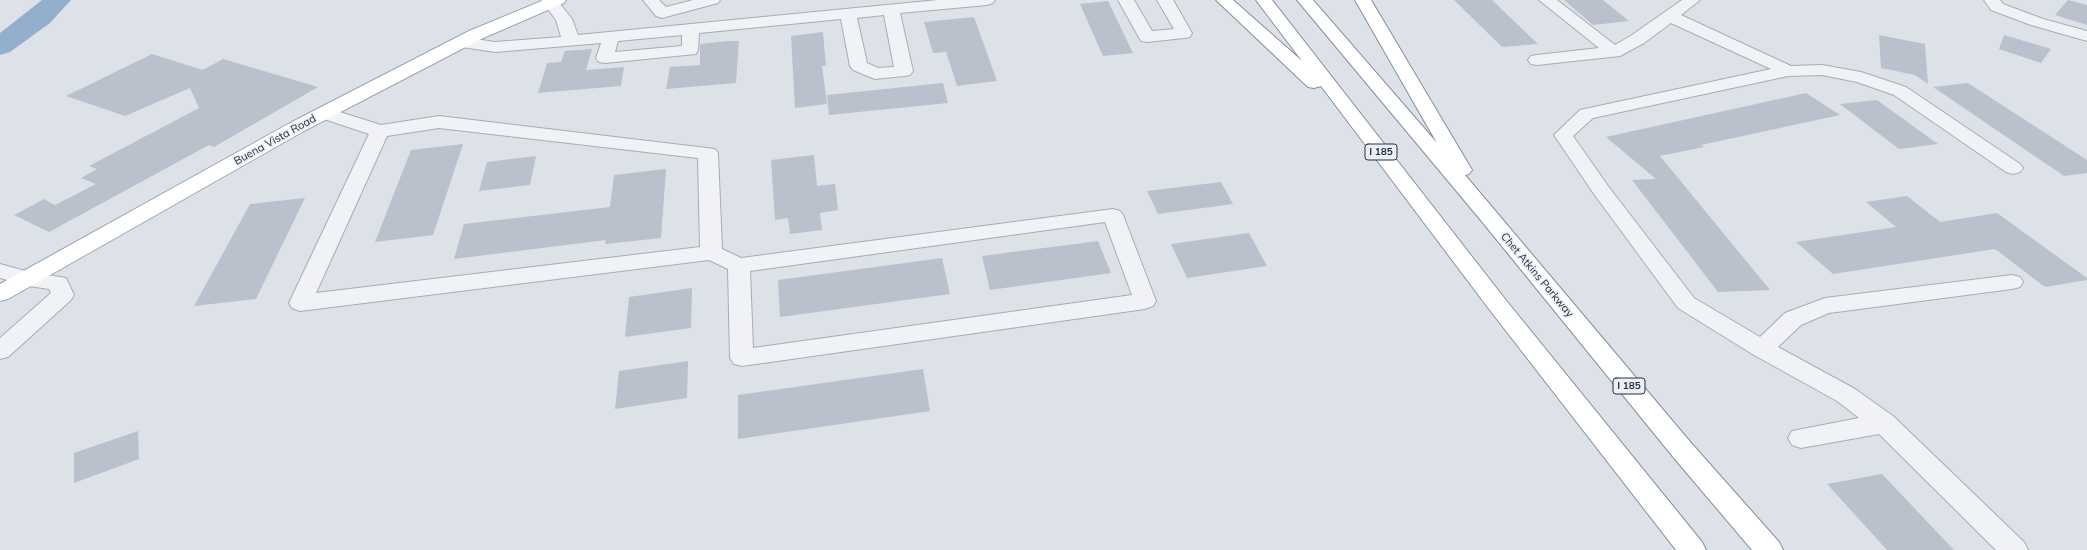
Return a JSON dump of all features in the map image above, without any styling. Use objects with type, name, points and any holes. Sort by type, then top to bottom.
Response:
[{"type":"main road","points":[[1224,0],[1305,73],[1458,251]]},
{"type":"main road","name":"I 185","points":[[1264,0],[1502,310],[1692,550]]},
{"type":"main road","name":"Chet Atkins Parkway","points":[[1305,0],[1491,219],[1683,451],[1769,550]]},
{"type":"main road","points":[[1363,0],[1491,219]]},
{"type":"main road","name":"Buena Vista Road","points":[[0,294],[324,113],[462,42],[553,1]]},
{"type":"street","points":[[652,0],[662,13],[712,0]]},
{"type":"street","points":[[462,42],[495,47],[610,37],[606,58],[690,50],[691,30],[987,0]]},
{"type":"street","points":[[1126,0],[1147,37],[1184,33],[1165,0]]},
{"type":"street","points":[[1547,0],[1614,52]]},
{"type":"street","points":[[1537,60],[1614,52],[1638,39],[1671,17],[1692,0]]},
{"type":"street","points":[[1992,0],[1997,7],[2017,15],[2087,36]]},
{"type":"street","points":[[553,1],[564,20],[570,41]]},
{"type":"street","points":[[848,14],[860,66],[875,74],[904,72],[891,9]]},
{"type":"street","points":[[1671,17],[1788,71]]},
{"type":"street","points":[[2013,168],[1900,91],[1861,77],[1822,70],[1788,71],[1587,114],[1563,135],[1601,190],[1686,303],[1762,349],[1846,395],[1884,423],[2014,550]]},
{"type":"street","points":[[324,113],[380,131],[439,122],[708,153],[711,253]]},
{"type":"street","points":[[380,131],[300,303],[711,253],[739,265],[1113,215],[1145,301],[742,358],[739,265]]},
{"type":"street","points":[[0,271],[29,279],[58,282],[63,295],[0,351]]},
{"type":"street","points":[[1762,349],[1793,319],[1824,306],[2012,282]]},
{"type":"street","points":[[1801,438],[1884,423]]},
{"type":"building","points":[[1454,0],[1492,0],[1538,44],[1502,47]]},
{"type":"building","points":[[1564,0],[1603,0],[1629,21],[1593,25]]},
{"type":"building","points":[[2068,0],[2087,5],[2087,25],[2055,15]]},
{"type":"building","points":[[1108,1],[1133,53],[1103,56],[1080,4]]},
{"type":"building","points":[[974,17],[997,81],[957,86],[946,52],[933,53],[924,22]]},
{"type":"building","points":[[823,32],[826,66],[822,66],[827,104],[795,108],[791,36]]},
{"type":"building","points":[[1879,35],[1925,44],[1928,84],[1915,75],[1881,68]]},
{"type":"building","points":[[2004,35],[2051,49],[2041,63],[1999,49]]},
{"type":"building","points":[[739,41],[736,83],[666,89],[670,67],[700,65],[700,44]]},
{"type":"building","points":[[592,49],[586,70],[624,67],[621,86],[538,93],[547,63],[561,62],[565,51]]},
{"type":"building","points":[[152,54],[203,70],[223,59],[318,87],[214,147],[209,145],[49,232],[14,215],[44,199],[55,205],[96,184],[81,178],[97,169],[89,166],[199,108],[190,88],[125,116],[66,96]]},
{"type":"building","points":[[943,83],[948,103],[829,115],[827,95]]},
{"type":"building","points":[[1968,83],[2087,160],[2087,173],[2064,176],[1933,87]]},
{"type":"building","points":[[1806,93],[1840,115],[1701,145],[1704,147],[1660,156],[1770,290],[1718,292],[1632,180],[1656,179],[1606,137]]},
{"type":"building","points":[[1877,100],[1938,144],[1899,149],[1840,104]]},
{"type":"building","points":[[463,144],[433,235],[375,242],[411,150]]},
{"type":"building","points":[[814,155],[817,186],[835,184],[838,210],[820,213],[822,230],[790,234],[788,218],[775,220],[771,160]]},
{"type":"building","points":[[536,156],[530,185],[479,191],[487,162]]},
{"type":"building","points":[[666,169],[661,238],[605,244],[606,240],[454,259],[464,224],[610,207],[614,175]]},
{"type":"building","points":[[1221,182],[1233,204],[1158,214],[1147,191]]},
{"type":"building","points":[[1907,196],[1940,222],[1997,213],[2087,278],[2087,280],[2045,287],[1995,249],[1833,274],[1796,242],[1896,227],[1866,202]]},
{"type":"building","points":[[305,198],[256,299],[194,306],[250,204]]},
{"type":"building","points":[[1249,233],[1267,266],[1187,278],[1171,244]]},
{"type":"building","points":[[1098,241],[1111,273],[990,290],[982,256]]},
{"type":"building","points":[[942,258],[950,294],[780,317],[778,280]]},
{"type":"building","points":[[692,288],[691,328],[625,337],[629,297]]},
{"type":"building","points":[[688,361],[687,398],[615,409],[619,371]]},
{"type":"building","points":[[923,369],[930,411],[738,439],[738,395]]},
{"type":"building","points":[[138,431],[139,459],[74,483],[74,453]]},
{"type":"building","points":[[1882,474],[1954,550],[1887,550],[1827,484]]},
{"type":"waterway","points":[[0,46],[40,17],[58,0]]}]
